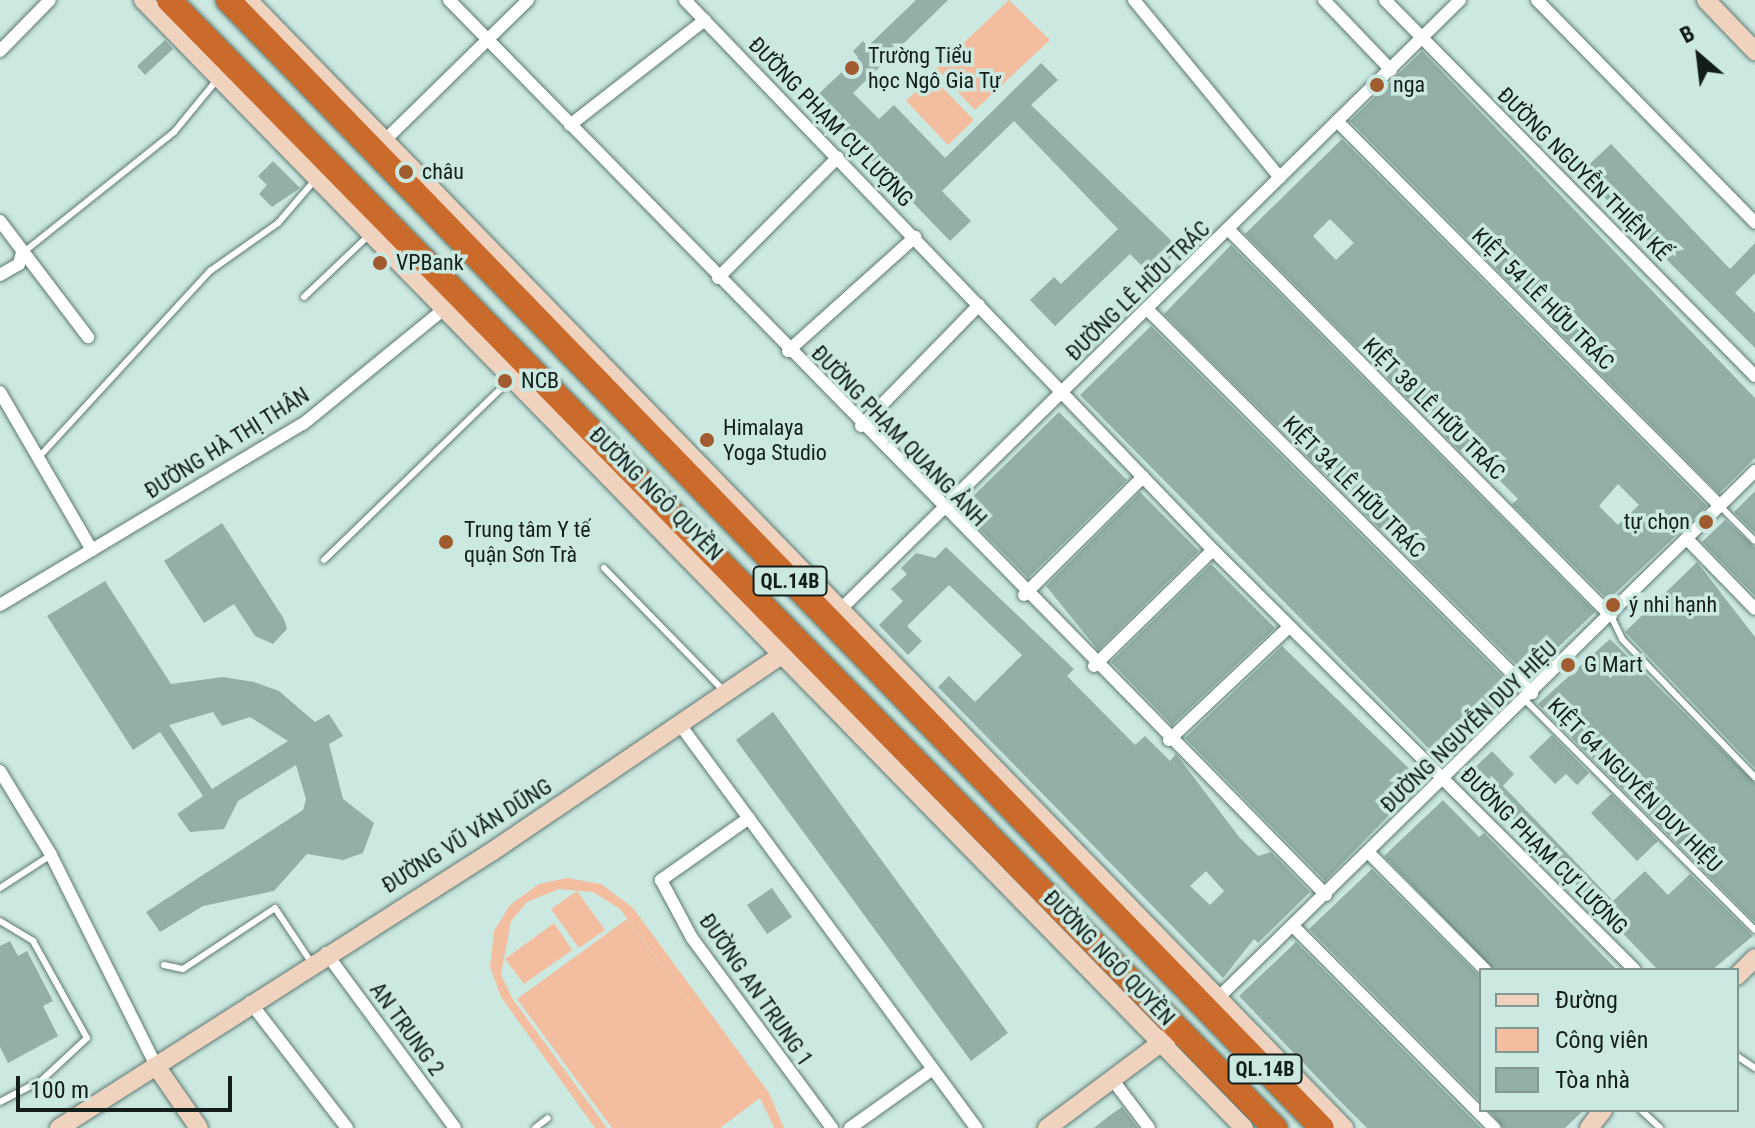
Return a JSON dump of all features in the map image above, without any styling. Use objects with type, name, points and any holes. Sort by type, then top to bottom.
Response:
[{"type":"highway","name":"ĐƯỜNG NGÔ QUYỀN","points":[[169,0],[324,171],[1170,1036],[1275,1128]]},
{"type":"highway","points":[[228,0],[381,144]]},
{"type":"highway","name":"ĐƯỜNG NGÔ QUYỀN","points":[[381,144],[1213,1004],[1322,1128]]},
{"type":"highway","points":[[792,648],[835,614]]},
{"type":"street","points":[[0,51],[50,0]]},
{"type":"street","name":"ĐƯỜNG NGÔ QUYỀN","points":[[143,0],[218,78],[324,171],[370,233],[452,302],[511,379],[792,648]]},
{"type":"street","name":"ĐƯỜNG NGÔ QUYỀN","points":[[248,0],[381,144]]},
{"type":"street","name":"ĐƯỜNG PHẠM QUANG ẢNH","points":[[449,0],[1024,595],[1326,895]]},
{"type":"street","points":[[381,144],[528,0]]},
{"type":"street","name":"ĐƯỜNG PHẠM CỰ LƯỢNG","points":[[685,0],[1213,550],[1633,968]]},
{"type":"street","points":[[1134,0],[1280,178]]},
{"type":"street","points":[[1324,0],[1391,70]]},
{"type":"street","name":"ĐƯỜNG NGUYỄN THIỆN KẾ","points":[[1385,0],[1755,376]]},
{"type":"street","name":"ĐƯỜNG LÊ HỮU TRÁC","points":[[835,614],[1460,0]]},
{"type":"street","points":[[1537,0],[1755,223]]},
{"type":"street","points":[[1706,0],[1755,51]]},
{"type":"street","points":[[570,125],[705,20]]},
{"type":"street","name":"KIỆT 54 LÊ HỮU TRÁC","points":[[1337,121],[1720,506]]},
{"type":"street","points":[[718,278],[838,157]]},
{"type":"street","points":[[0,221],[88,337]]},
{"type":"street","name":"KIỆT 38 LÊ HỮU TRÁC","points":[[1229,230],[1611,616]]},
{"type":"street","name":"ĐƯỜNG PHẠM CỰ LƯỢNG","points":[[788,351],[915,237]]},
{"type":"street","points":[[0,275],[19,264],[22,252]]},
{"type":"street","name":"ĐƯỜNG HÀ THỊ THÂN","points":[[0,605],[303,424],[452,302]]},
{"type":"street","points":[[861,426],[979,305]]},
{"type":"street","name":"KIỆT 34 LÊ HỮU TRÁC","points":[[1147,309],[1528,696]]},
{"type":"street","points":[[0,392],[92,550]]},
{"type":"street","name":"ĐƯỜNG NGUYỄN DUY HIỆU","points":[[1213,1004],[1611,616],[1755,471]]},
{"type":"street","points":[[1024,595],[1143,477]]},
{"type":"street","points":[[1688,540],[1755,609]]},
{"type":"street","points":[[1094,666],[1213,550]]},
{"type":"street","points":[[1169,740],[1289,627]]},
{"type":"street","name":"ĐƯỜNG VŨ VĂN DŨNG","points":[[59,1128],[681,726],[792,648]]},
{"type":"street","points":[[681,726],[976,1128]]},
{"type":"street","points":[[0,771],[51,855],[156,1066],[199,1128]]},
{"type":"street","name":"ĐƯỜNG AN TRUNG 1","points":[[749,818],[661,880],[692,938],[832,1128]]},
{"type":"street","points":[[1369,853],[1483,968]]},
{"type":"street","points":[[1294,927],[1494,1128]]},
{"type":"street","name":"AN TRUNG 2","points":[[318,958],[455,1128]]},
{"type":"street","points":[[1739,974],[1755,958]]},
{"type":"street","points":[[250,1002],[347,1128]]},
{"type":"street","name":"ĐƯỜNG NGÔ QUYỀN","points":[[1213,1004],[1344,1128]]},
{"type":"street","points":[[1047,1128],[1170,1036]]},
{"type":"street","name":"ĐƯỜNG NGÔ QUYỀN","points":[[1170,1036],[1244,1128]]},
{"type":"street","points":[[850,1128],[933,1069]]},
{"type":"street","points":[[1112,1079],[1149,1128]]},
{"type":"street","points":[[1589,1128],[1601,1112]]},
{"type":"lane","points":[[22,252],[174,132],[218,78]]},
{"type":"lane","points":[[38,458],[210,271],[278,223],[324,171]]},
{"type":"lane","points":[[304,297],[370,233]]},
{"type":"lane","points":[[324,560],[511,379]]},
{"type":"lane","points":[[1720,506],[1755,541]]},
{"type":"lane","points":[[604,568],[727,693]]},
{"type":"lane","points":[[1611,616],[1622,639],[1755,777]]},
{"type":"lane","name":"KIỆT 64 NGUYỄN DUY HIỆU","points":[[1528,696],[1755,930]]},
{"type":"lane","points":[[0,888],[51,855]]},
{"type":"lane","points":[[164,965],[183,969],[275,908],[318,958]]},
{"type":"lane","points":[[0,921],[33,941],[87,1038],[42,1080],[0,1102]]},
{"type":"lane","points":[[1643,1112],[1660,1128]]},
{"type":"lane","points":[[535,1128],[548,1118]]},
{"type":"green space","points":[[1009,0],[1050,40],[975,110],[936,69]]},
{"type":"green space","points":[[931,76],[974,120],[948,145],[906,101]]},
{"type":"green space","points":[[567,878],[601,884],[633,908],[769,1093],[784,1128],[774,1128],[760,1098],[720,1128],[612,1128],[517,999],[627,919],[752,1086],[620,909],[593,892],[559,889],[527,902],[511,921],[501,974],[512,998],[607,1128],[595,1128],[501,997],[490,967],[494,931],[510,905],[539,884]]},
{"type":"green space","points":[[577,891],[605,930],[579,948],[551,909]]},
{"type":"green space","points":[[554,923],[572,950],[524,984],[505,959]]},
{"type":"building","points":[[916,0],[948,0],[853,93],[879,119],[894,105],[945,158],[1041,63],[1058,80],[1031,105],[1180,249],[1152,276],[1130,254],[1055,326],[1030,300],[1054,277],[1061,284],[1118,229],[1014,121],[942,191],[971,221],[950,241],[813,99],[858,57],[853,51],[863,41],[868,46]]},
{"type":"building","points":[[165,40],[173,49],[145,75],[137,66]]},
{"type":"building","points":[[1422,51],[1755,398],[1755,458],[1719,493],[1350,121]]},
{"type":"building","points":[[1342,139],[1707,506],[1608,600],[1512,504],[1518,499],[1467,448],[1462,453],[1245,234]],"holes":[[[1330,219],[1354,243],[1336,260],[1313,236]],[[1618,484],[1639,505],[1618,525],[1599,506]]]},
{"type":"building","points":[[1611,144],[1730,269],[1755,243],[1755,273],[1735,293],[1755,313],[1755,348],[1580,173]]},
{"type":"building","points":[[273,161],[300,188],[272,207],[259,194],[267,185],[258,176]]},
{"type":"building","points":[[1231,245],[1595,612],[1528,676],[1164,314]]},
{"type":"building","points":[[1151,326],[1515,689],[1442,762],[1080,395]]},
{"type":"building","points":[[1059,412],[1127,480],[1028,578],[960,509]]},
{"type":"building","points":[[1755,491],[1755,533],[1734,512]]},
{"type":"building","points":[[1140,492],[1199,551],[1098,650],[1046,586]]},
{"type":"building","points":[[1725,520],[1755,547],[1755,596],[1702,542]]},
{"type":"building","points":[[222,523],[284,619],[287,629],[273,644],[255,636],[234,604],[204,623],[164,561]]},
{"type":"building","points":[[946,547],[1074,669],[1067,676],[1135,745],[1145,736],[1170,761],[1176,754],[1240,838],[1258,856],[1271,852],[1310,892],[1258,943],[1254,939],[1223,978],[938,687],[949,676],[975,702],[1022,655],[949,585],[907,626],[922,641],[908,655],[879,625],[903,601],[891,589],[907,574],[901,568],[916,553],[935,558]],"holes":[[[1206,871],[1224,891],[1210,905],[1190,886]]]},
{"type":"building","points":[[1697,562],[1755,637],[1755,768],[1625,632]]},
{"type":"building","points":[[1211,564],[1275,628],[1172,725],[1111,662]]},
{"type":"building","points":[[105,581],[171,684],[223,677],[254,682],[279,691],[315,722],[329,714],[343,736],[329,744],[343,799],[374,823],[363,853],[343,860],[307,854],[274,891],[203,906],[160,932],[146,912],[303,810],[306,799],[296,765],[238,801],[224,829],[190,832],[177,814],[203,796],[160,732],[133,750],[47,616]],"holes":[[[213,712],[222,726],[250,717],[288,741],[212,789],[169,725]]]},
{"type":"building","points":[[1610,639],[1755,783],[1755,922],[1538,704]]},
{"type":"building","points":[[1282,646],[1422,781],[1325,881],[1185,738]]},
{"type":"building","points":[[773,712],[1008,1033],[971,1061],[736,740]]},
{"type":"building","points":[[1552,735],[1589,773],[1577,785],[1566,774],[1555,784],[1529,757]]},
{"type":"building","points":[[1492,751],[1514,774],[1503,786],[1613,901],[1645,871],[1668,895],[1690,874],[1753,936],[1714,968],[1656,968],[1498,803],[1490,810],[1462,780]]},
{"type":"building","points":[[1611,794],[1658,841],[1637,861],[1591,813]]},
{"type":"building","points":[[1443,800],[1479,837],[1484,833],[1615,968],[1492,968],[1384,856]]},
{"type":"building","points":[[1372,869],[1479,976],[1479,1100],[1309,929]]},
{"type":"building","points":[[772,888],[792,917],[767,934],[747,905]]},
{"type":"building","points":[[10,941],[18,956],[27,951],[53,1001],[43,1006],[58,1036],[8,1063],[0,1047],[0,946]]},
{"type":"building","points":[[1296,942],[1481,1128],[1367,1128],[1335,1096],[1239,996]]},
{"type":"building","points":[[1122,1107],[1138,1128],[1094,1128],[1109,1116]]},
{"type":"building","points":[[1491,1112],[1582,1112],[1565,1128],[1503,1128]]},
{"type":"place","name":"Trường Tiểu học Ngô Gia Tự","points":[[852,68]]},
{"type":"place","name":"nga","points":[[1377,85]]},
{"type":"place","name":"châu","points":[[406,172]]},
{"type":"place","name":"VPBank","points":[[380,263]]},
{"type":"place","name":"NCB","points":[[505,381]]},
{"type":"place","name":"Himalaya Yoga Studio","points":[[707,440]]},
{"type":"place","name":"tự chọn","points":[[1706,522]]},
{"type":"place","name":"Trung tâm Y tế quận Sơn Trà","points":[[446,542]]},
{"type":"place","name":"ý nhi hạnh","points":[[1613,605]]},
{"type":"place","name":"G Mart","points":[[1568,665]]}]
